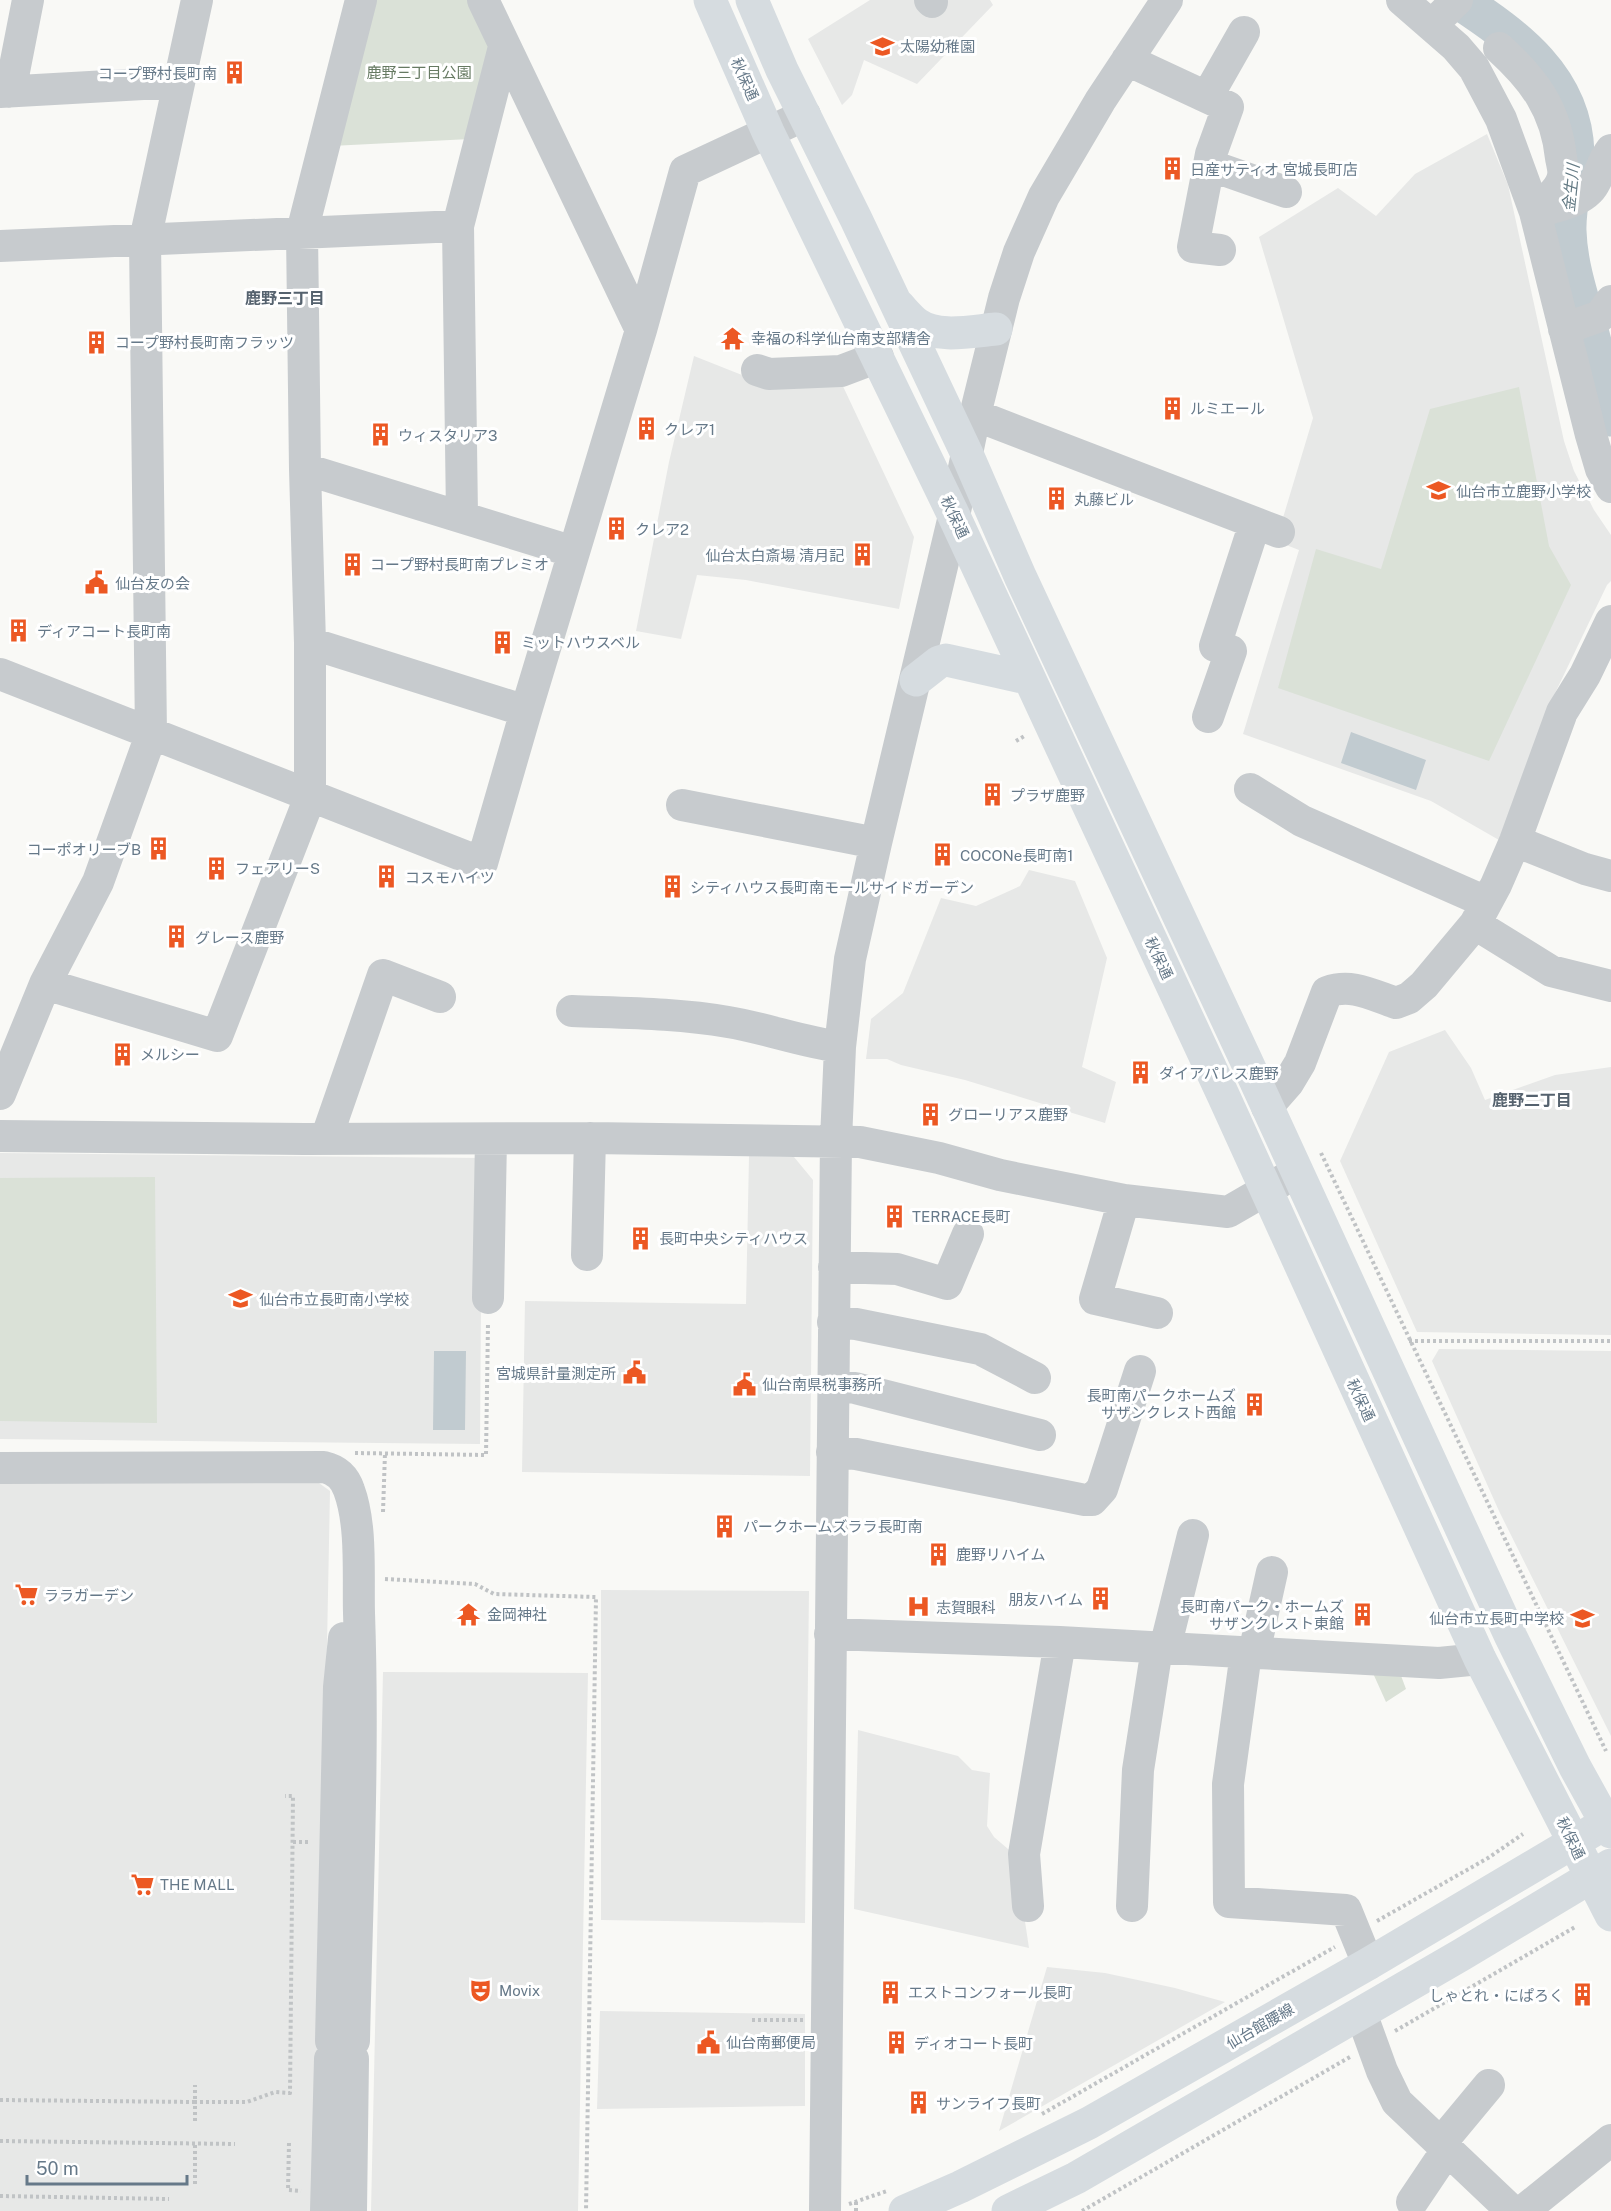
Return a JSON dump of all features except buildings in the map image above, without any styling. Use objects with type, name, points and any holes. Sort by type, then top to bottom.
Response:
[{"type":"main road","name":"秋保通","points":[[710,0],[768,132],[954,516],[1480,1659],[1573,1842],[1601,1872],[1611,1915]]},
{"type":"main road","points":[[752,0],[782,70],[967,454],[1020,576],[1511,1637],[1575,1767],[1608,1828]]},
{"type":"main road","points":[[893,300],[917,324],[930,330],[943,332],[996,329]]},
{"type":"main road","points":[[916,680],[939,662],[946,660],[1028,678]]},
{"type":"main road","name":"仙台館腰線","points":[[897,2200],[960,2187],[1089,2123],[1362,1949],[1573,1842],[1608,1828]]},
{"type":"main road","points":[[1008,2211],[1076,2178],[1601,1872]]},
{"type":"street","points":[[28,0],[5,92],[179,81]]},
{"type":"street","points":[[0,1094],[45,984],[98,882],[151,735],[146,240],[197,0]]},
{"type":"street","points":[[45,984],[217,1036],[310,797],[310,643],[302,232],[361,0]]},
{"type":"street","points":[[483,0],[641,330]]},
{"type":"street","points":[[825,2211],[836,1140],[840,1047],[850,959],[954,516],[975,415],[996,329],[1019,252],[1044,196],[1100,101],[1167,0]]},
{"type":"street","points":[[1402,0],[1446,11],[1456,47],[1474,68],[1501,119],[1560,204]]},
{"type":"street","points":[[1207,97],[1244,32]]},
{"type":"street","points":[[462,516],[458,226],[504,47]]},
{"type":"street","points":[[1499,48],[1527,75],[1540,93],[1551,115],[1560,146],[1563,177],[1557,189],[1588,318],[1602,431],[1601,469],[1611,488]]},
{"type":"street","points":[[1127,60],[1228,107],[1209,165],[1193,247],[1220,250]]},
{"type":"street","points":[[0,674],[482,863],[641,330],[685,171],[805,115]]},
{"type":"street","points":[[1560,204],[1594,186],[1602,161],[1611,150]]},
{"type":"street","points":[[1209,165],[1286,192]]},
{"type":"street","points":[[0,246],[458,226]]},
{"type":"street","points":[[758,370],[768,374],[841,371],[878,357]]},
{"type":"street","points":[[975,415],[1267,527],[1215,646],[1231,651],[1208,717]]},
{"type":"street","points":[[305,468],[574,552]]},
{"type":"street","points":[[1267,1107],[1288,1083],[1300,1063],[1327,992],[1340,987],[1353,989],[1396,1004],[1409,998],[1424,986],[1480,913],[1515,841],[1562,712],[1598,679],[1611,621]]},
{"type":"street","points":[[310,643],[526,711]]},
{"type":"street","points":[[1250,789],[1302,821],[1480,913],[1551,971],[1611,986]]},
{"type":"street","points":[[682,805],[876,843]]},
{"type":"street","points":[[1515,841],[1585,869],[1611,876]]},
{"type":"street","points":[[326,1139],[383,975],[441,997]]},
{"type":"street","points":[[572,1011],[648,1014],[728,1022],[840,1047]]},
{"type":"street","points":[[0,1136],[836,1140],[860,1142],[939,1158],[1000,1175],[1124,1200],[1227,1212],[1265,1188],[1297,1172]]},
{"type":"street","points":[[587,1255],[590,1138]]},
{"type":"street","points":[[488,1298],[491,1139]]},
{"type":"street","points":[[1124,1200],[1095,1299],[1157,1313]]},
{"type":"street","points":[[834,1267],[897,1269],[948,1284],[968,1234]]},
{"type":"street","points":[[833,1322],[856,1324],[980,1349],[1035,1378]]},
{"type":"street","points":[[832,1452],[856,1454],[1092,1500],[1102,1489],[1140,1371]]},
{"type":"street","points":[[832,1385],[855,1388],[1040,1435]]},
{"type":"street","points":[[0,1468],[324,1467],[337,1472],[344,1479],[350,1491],[356,1530],[361,1680],[342,2050],[351,2211]]},
{"type":"street","points":[[1127,1906],[1138,1770],[1161,1648],[1193,1535]]},
{"type":"street","points":[[1272,1572],[1250,1653],[1228,1784],[1229,1902],[1346,1910],[1362,1949]]},
{"type":"street","points":[[830,1634],[1060,1642],[1439,1663],[1480,1659]]},
{"type":"street","points":[[1029,1906],[1024,1854],[1060,1642]]},
{"type":"street","points":[[1361,2013],[1382,2071],[1397,2102],[1512,2211]]},
{"type":"street","points":[[314,2206],[342,2050]]},
{"type":"street","points":[[1412,2202],[1444,2147],[1489,2085]]},
{"type":"street","points":[[1523,2211],[1611,2140]]},
{"type":"path","points":[[1016,741],[1027,737],[1024,730]]},
{"type":"path","points":[[1317,1146],[1606,1751]]},
{"type":"path","points":[[350,1453],[486,1455],[488,1298]]},
{"type":"path","points":[[1409,1341],[1611,1341]]},
{"type":"path","points":[[380,1579],[475,1584],[494,1594],[596,1598],[586,2211]]},
{"type":"path","points":[[0,2100],[247,2102],[275,2092],[290,2093],[293,1797],[285,1796]]},
{"type":"path","points":[[1035,2118],[1362,1949],[1523,1834]]},
{"type":"path","points":[[293,1842],[318,1842]]},
{"type":"path","points":[[1082,2211],[1575,1927]]},
{"type":"path","points":[[752,2020],[809,2020]]},
{"type":"path","points":[[195,2085],[195,2121]]},
{"type":"path","points":[[0,2141],[235,2144]]},
{"type":"path","points":[[195,2143],[195,2184]]},
{"type":"path","points":[[289,2143],[288,2190],[303,2191],[314,2206]]},
{"type":"path","points":[[0,2196],[169,2199]]},
{"type":"path","points":[[856,2211],[856,2202],[897,2200]]},
{"type":"shaded area","name":"太陽幼稚園","points":[[870,0],[919,0],[928,18],[946,0],[990,0],[993,5],[917,84],[864,60],[852,95],[842,105],[808,39]]},
{"type":"shaded area","name":"仙台市立鹿野小学校","points":[[1487,134],[1508,185],[1564,441],[1574,471],[1594,510],[1611,535],[1611,581],[1607,585],[1545,714],[1499,840],[1431,801],[1243,734],[1299,550],[1276,541],[1313,418],[1259,237],[1338,188],[1376,216],[1415,174]]},
{"type":"shaded area","points":[[694,356],[747,377],[840,380],[914,537],[899,609],[746,580],[697,575],[681,639],[636,631],[669,462]]},
{"type":"shaded area","points":[[1351,732],[1426,760],[1416,790],[1341,763]]},
{"type":"shaded area","points":[[1029,870],[1075,881],[1107,958],[1082,1067],[1116,1082],[1105,1123],[965,1080],[901,1065],[887,1059],[866,1059],[871,1019],[903,993],[941,898],[976,906],[1020,886]]},
{"type":"shaded area","points":[[1445,1030],[1471,1068],[1485,1100],[1555,1075],[1611,1067],[1611,1335],[1417,1332],[1340,1161],[1389,1052]]},
{"type":"shaded area","name":"仙台市立長町南小学校","points":[[0,1153],[482,1158],[480,1444],[0,1439]]},
{"type":"shaded area","points":[[749,1156],[794,1157],[813,1180],[810,1476],[522,1472],[525,1301],[746,1304]]},
{"type":"shaded area","name":"仙台市立長町中学校","points":[[1439,1349],[1611,1351],[1611,1736],[1499,1511],[1432,1361]]},
{"type":"shaded area","points":[[434,1351],[466,1351],[465,1430],[433,1430]]},
{"type":"shaded area","points":[[0,1483],[319,1483],[330,1491],[316,2211],[0,2211]]},
{"type":"shaded area","points":[[601,1590],[809,1591],[805,1923],[601,1920]]},
{"type":"shaded area","points":[[383,1672],[588,1673],[578,2211],[371,2211]]},
{"type":"shaded area","points":[[858,1730],[958,1756],[972,1770],[990,1773],[987,1826],[994,1837],[1015,1855],[1029,1948],[854,1909]]},
{"type":"shaded area","points":[[1047,1967],[1105,1973],[1175,1988],[1225,2002],[999,2131]]},
{"type":"shaded area","points":[[600,2011],[805,2014],[805,2106],[597,2109]]},
{"type":"green space","name":"鹿野三丁目公園","points":[[368,0],[471,0],[494,51],[470,139],[331,146]]},
{"type":"green space","points":[[1519,387],[1549,546],[1571,585],[1489,761],[1278,688],[1316,549],[1381,569],[1430,409]]},
{"type":"green space","points":[[155,1177],[157,1423],[0,1421],[0,1178]]},
{"type":"green space","points":[[1372,1671],[1400,1673],[1406,1689],[1386,1702]]},
{"type":"waterway","name":"金生川","points":[[1459,0],[1520,45],[1552,81],[1564,103],[1572,126],[1575,153],[1567,221],[1570,258],[1611,417]]},
{"type":"place","name":"太陽幼稚園","points":[[882,46]]},
{"type":"place","name":"コープ野村長町南","points":[[235,73]]},
{"type":"place","name":"日産サティオ 宮城長町店","points":[[1172,169]]},
{"type":"place","name":"幸福の科学仙台南支部精舎","points":[[733,338]]},
{"type":"place","name":"コープ野村長町南フラッツ","points":[[97,342]]},
{"type":"place","name":"ルミエール","points":[[1172,408]]},
{"type":"place","name":"クレア1","points":[[646,429]]},
{"type":"place","name":"ウィスタリア3","points":[[380,435]]},
{"type":"place","name":"仙台市立鹿野小学校","points":[[1438,491]]},
{"type":"place","name":"丸藤ビル","points":[[1056,499]]},
{"type":"place","name":"クレア2","points":[[617,529]]},
{"type":"place","name":"仙台太白斎場 清月記","points":[[862,555]]},
{"type":"place","name":"コープ野村長町南プレミオ","points":[[352,564]]},
{"type":"place","name":"仙台友の会","points":[[97,583]]},
{"type":"place","name":"ディアコート長町南","points":[[19,631]]},
{"type":"place","name":"ミットハウスベル","points":[[503,642]]},
{"type":"place","name":"プラザ鹿野","points":[[992,795]]},
{"type":"place","name":"コーポオリーブB","points":[[159,849]]},
{"type":"place","name":"COCONe長町南1","points":[[942,855]]},
{"type":"place","name":"フェアリーS","points":[[217,868]]},
{"type":"place","name":"コスモハイツ","points":[[387,877]]},
{"type":"place","name":"シティハウス長町南モールサイドガーデン","points":[[672,887]]},
{"type":"place","name":"グレース鹿野","points":[[177,937]]},
{"type":"place","name":"メルシー","points":[[122,1054]]},
{"type":"place","name":"ダイアパレス鹿野","points":[[1141,1073]]},
{"type":"place","name":"グローリアス鹿野","points":[[930,1114]]},
{"type":"place","name":"TERRACE長町","points":[[894,1216]]},
{"type":"place","name":"長町中央シティハウス","points":[[641,1238]]},
{"type":"place","name":"仙台市立長町南小学校","points":[[241,1299]]},
{"type":"place","name":"宮城県計量測定所","points":[[634,1373]]},
{"type":"place","name":"仙台南県税事務所","points":[[744,1384]]},
{"type":"place","name":"長町南パークホームズ サザンクレスト西館","points":[[1254,1404]]},
{"type":"place","name":"パークホームズララ長町南","points":[[725,1526]]},
{"type":"place","name":"鹿野リハイム","points":[[938,1554]]},
{"type":"place","name":"ララガーデン","points":[[26,1595]]},
{"type":"place","name":"朋友ハイム","points":[[1101,1599]]},
{"type":"place","name":"志賀眼科","points":[[918,1607]]},
{"type":"place","name":"金岡神社","points":[[469,1614]]},
{"type":"place","name":"長町南パーク・ホームズ サザンクレスト東館","points":[[1362,1615]]},
{"type":"place","name":"仙台市立長町中学校","points":[[1582,1618]]},
{"type":"place","name":"THE MALL","points":[[142,1884]]},
{"type":"place","name":"Movix","points":[[481,1990]]},
{"type":"place","name":"エストコンフォール長町","points":[[890,1992]]},
{"type":"place","name":"しゃとれ・にぱろく","points":[[1582,1995]]},
{"type":"place","name":"仙台南郵便局","points":[[708,2042]]},
{"type":"place","name":"ディオコート長町","points":[[896,2043]]},
{"type":"place","name":"サンライフ長町","points":[[918,2103]]},
{"type":"district","name":"鹿野三丁目","points":[[285,298]]},
{"type":"district","name":"鹿野二丁目","points":[[1532,1100]]}]
